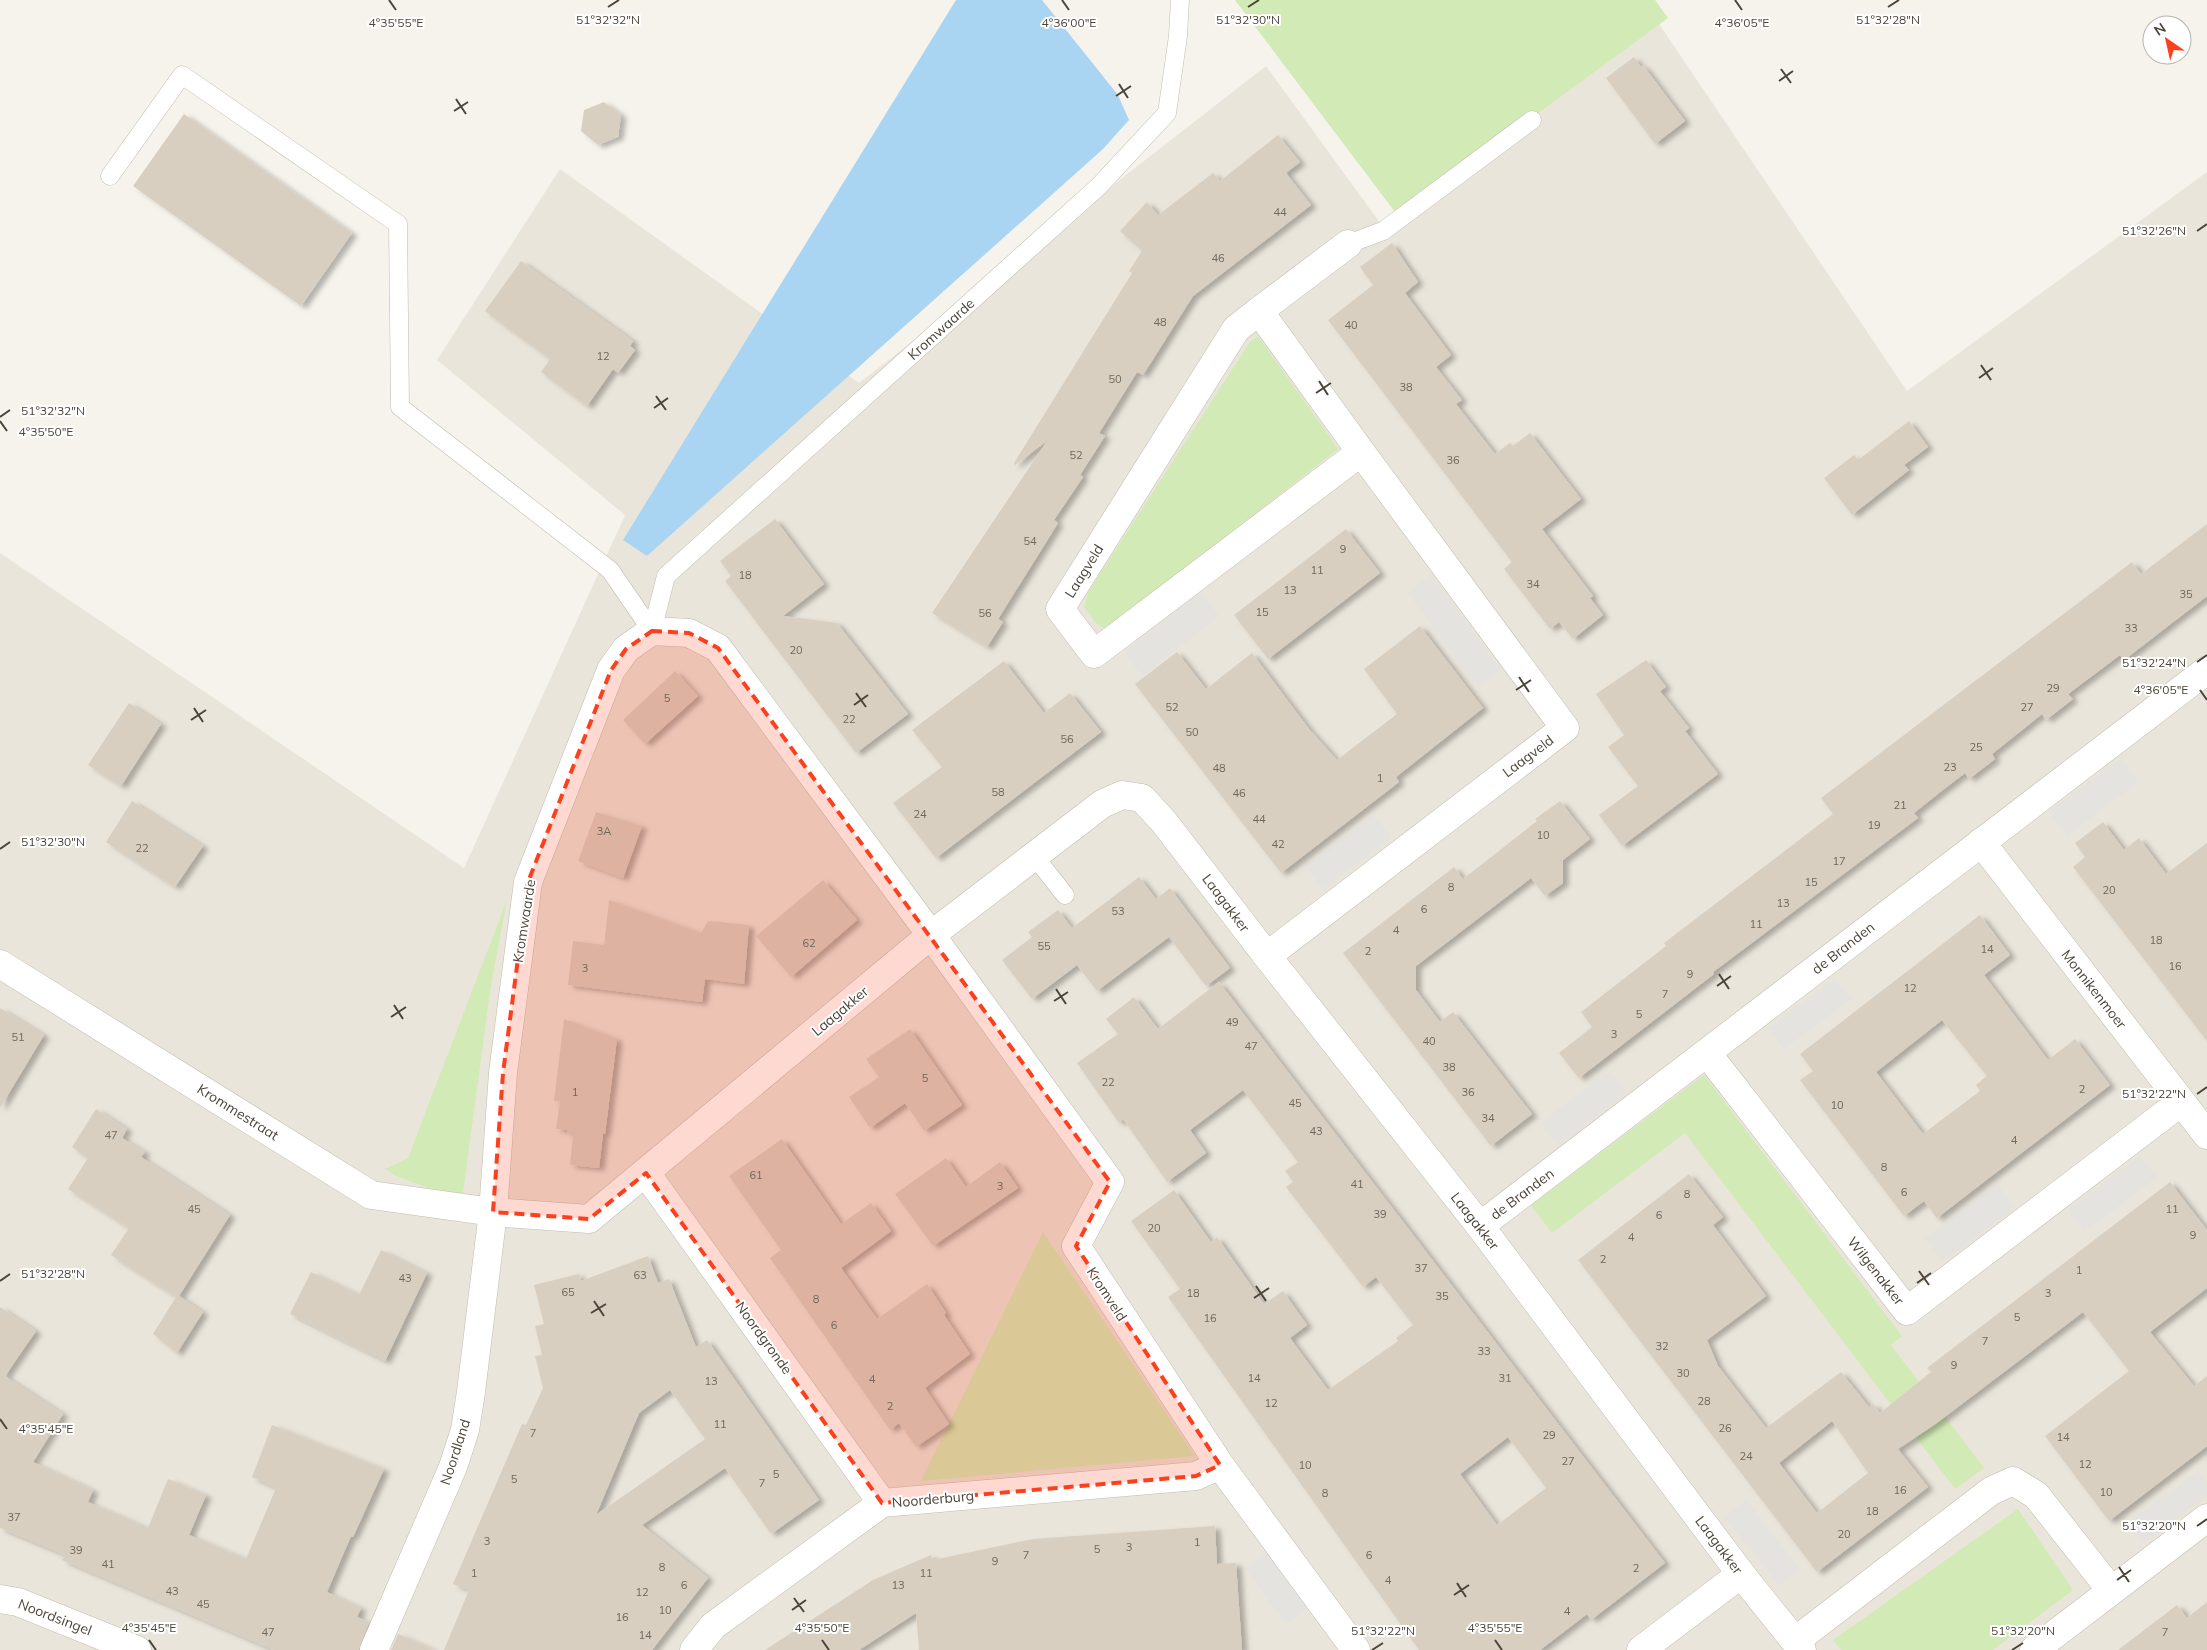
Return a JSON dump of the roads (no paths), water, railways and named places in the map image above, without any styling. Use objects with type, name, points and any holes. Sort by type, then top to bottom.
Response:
[{"type":"street","name":"Laagveld","points":[[1348,244],[1236,329],[1060,609],[1094,654],[1361,452]]},
{"type":"street","name":"Laagveld","points":[[1259,311],[1565,728],[1267,956]]},
{"type":"street","points":[[652,632],[689,633],[718,648],[931,935]]},
{"type":"street","name":"Kromwaarde","points":[[493,1212],[503,1073],[528,882],[611,670],[626,649],[652,632]]},
{"type":"street","name":"de Branden","points":[[1480,1226],[2207,670]]},
{"type":"street","name":"Laagakker","points":[[493,1212],[589,1219],[931,935],[1102,804],[1122,795],[1142,798],[1164,822],[1480,1226],[1741,1574],[1799,1646],[1991,1491],[2013,1481],[2036,1495],[2111,1590]]},
{"type":"street","name":"Monnikenmoer","points":[[1981,842],[2207,1136]]},
{"type":"street","name":"Kromveld","points":[[931,935],[1110,1182],[1076,1246],[1220,1465],[1356,1650]]},
{"type":"street","name":"Krommestraat","points":[[0,964],[371,1195],[493,1212]]},
{"type":"street","name":"Wilgenakker","points":[[1707,1053],[1906,1311],[2181,1102]]},
{"type":"street","name":"Noordgronde","points":[[646,1173],[882,1504]]},
{"type":"street","name":"Noordland","points":[[374,1650],[453,1466],[465,1430],[472,1392],[493,1212]]},
{"type":"street","name":"Noorderburg","points":[[694,1650],[712,1626],[882,1504],[1196,1476],[1220,1465]]},
{"type":"street","points":[[2034,1650],[2207,1518]]},
{"type":"street","points":[[1641,1650],[1741,1574]]},
{"type":"street","name":"Noordsingel","points":[[0,1599],[18,1602],[137,1650]]},
{"type":"lane","name":"Kromwaarde","points":[[652,632],[666,576],[1100,186],[1168,113],[1178,36],[1180,0]]},
{"type":"lane","points":[[110,176],[182,75],[398,224],[400,408],[610,570],[652,632]]},
{"type":"lane","points":[[1348,244],[1383,231],[1532,120]]},
{"type":"lane","points":[[1034,856],[1064,894]]},
{"type":"water","points":[[956,0],[1042,0],[1118,95],[1129,120],[1103,149],[647,556],[623,540]]}]
